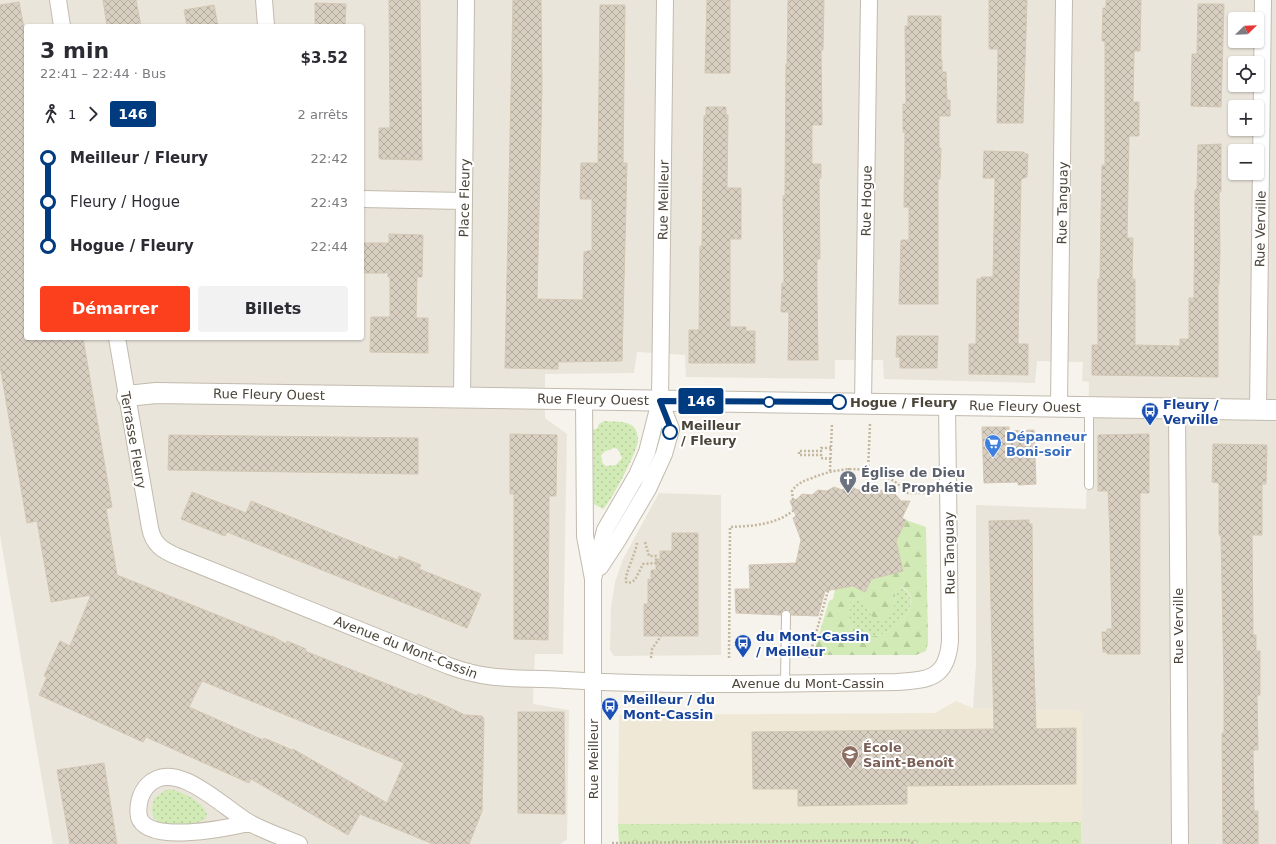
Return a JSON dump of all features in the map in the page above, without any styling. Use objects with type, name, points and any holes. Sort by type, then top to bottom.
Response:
[{"type":"street","points":[[58,0],[62,24]]},
{"type":"street","points":[[264,0],[266,24]]},
{"type":"street","name":"Place Fleury","points":[[462,397],[466,0]]},
{"type":"street","name":"Rue Meilleur","points":[[592,579],[605,530],[642,462],[660,401],[665,0]]},
{"type":"street","name":"Rue Hogue","points":[[863,403],[869,0]]},
{"type":"street","name":"Rue Tanguay","points":[[1059,405],[1064,0]]},
{"type":"street","name":"Rue Verville","points":[[1263,0],[1267,410]]},
{"type":"street","points":[[364,199],[464,201]]},
{"type":"street","name":"Terrasse Fleury","points":[[117,340],[150,528],[154,541]]},
{"type":"street","name":"Rue Fleury Ouest","points":[[127,396],[156,393],[660,401],[1059,405],[1267,410]]},
{"type":"street","name":"Rue Meilleur","points":[[584,399],[585,536],[592,579],[593,844]]},
{"type":"street","name":"Rue Tanguay","points":[[938,673],[947,660],[950,641],[947,404]]},
{"type":"street","name":"Rue Verville","points":[[1177,408],[1180,844]]},
{"type":"street","name":"Avenue du Mont-Cassin","points":[[154,541],[162,549],[176,556],[463,671],[502,679],[562,680],[620,684],[908,682],[928,678],[938,673]]},
{"type":"street","points":[[249,823],[187,837],[170,839],[160,838],[150,833],[143,826],[139,816],[141,795],[150,783],[163,777],[172,777],[183,780],[198,788],[249,823],[299,844]]},
{"type":"lane","points":[[1089,406],[1089,485]]},
{"type":"lane","points":[[785,683],[786,615]]},
{"type":"path","points":[[830,471],[832,421]]},
{"type":"path","points":[[868,470],[870,421]]},
{"type":"path","points":[[831,448],[821,448],[821,451],[799,451],[799,455],[821,455],[821,458],[831,459]]},
{"type":"path","points":[[849,468],[850,486]]},
{"type":"path","points":[[793,500],[792,491],[795,486],[830,471],[849,468],[868,470],[882,475],[899,484],[907,493],[928,493]]},
{"type":"path","points":[[729,658],[730,527],[761,525],[775,520],[794,510]]},
{"type":"path","points":[[637,543],[636,552],[625,577],[626,582],[629,583],[634,580],[643,564],[656,563],[656,556],[649,556],[645,542]]},
{"type":"path","points":[[809,658],[829,587]]},
{"type":"path","points":[[651,658],[652,649],[661,636]]},
{"type":"path","points":[[612,843],[786,843],[908,840],[914,844]]},
{"type":"shaded area","points":[[0,0],[1276,0],[1276,844],[1081,844],[1082,711],[973,708],[976,664],[976,505],[1086,509],[1089,382],[1082,381],[1083,362],[1037,361],[1035,383],[884,379],[883,360],[835,360],[835,379],[686,377],[685,355],[637,352],[634,373],[545,374],[545,418],[567,434],[563,654],[535,654],[533,704],[569,710],[567,839],[561,844],[53,844],[0,535]]},
{"type":"shaded area","points":[[659,493],[721,495],[721,655],[614,656],[610,650],[611,607],[615,582],[623,559]]},
{"type":"shaded area","name":"École Saint-Benoît","points":[[956,701],[973,708],[1082,711],[1081,822],[618,824],[619,715],[935,713]]},
{"type":"green space","points":[[604,421],[627,423],[634,427],[638,439],[637,447],[623,476],[612,497],[603,509],[594,504],[593,429],[597,429],[599,424]],"holes":[[[614,448],[618,449],[622,458],[616,465],[606,466],[603,464],[601,456],[604,452]]]},
{"type":"green space","points":[[906,520],[926,527],[928,642],[926,651],[916,655],[813,655],[829,601],[833,599],[835,589],[853,586],[865,592],[896,541]],"holes":[[[901,587],[910,594],[911,604],[907,614],[899,624],[888,631],[876,636],[863,636],[851,630],[849,615],[850,602],[855,598],[863,599],[872,616],[877,620],[882,621],[887,620],[892,613],[896,589]]]},
{"type":"green space","points":[[900,587],[909,594],[911,604],[907,614],[899,624],[876,636],[863,636],[851,630],[849,615],[850,602],[855,598],[863,599],[874,619],[893,610],[896,589]]},
{"type":"green space","points":[[170,789],[180,792],[201,805],[207,814],[206,818],[202,821],[179,825],[165,824],[155,819],[152,808],[154,799],[164,791]]},
{"type":"green space","points":[[1081,822],[1081,844],[619,844],[618,824]]},
{"type":"building","points":[[103,0],[136,0],[141,24],[107,24]]},
{"type":"building","points":[[389,0],[420,0],[422,160],[379,158],[379,128],[390,128]]},
{"type":"building","points":[[513,0],[541,0],[542,88],[537,299],[583,300],[584,252],[592,250],[592,199],[580,199],[581,163],[598,163],[600,5],[625,5],[623,163],[627,163],[622,361],[558,362],[558,369],[505,368]]},
{"type":"building","points":[[707,0],[730,0],[730,73],[705,73]]},
{"type":"building","points":[[788,0],[824,0],[823,50],[821,50],[822,125],[812,125],[812,164],[821,164],[821,178],[819,178],[820,259],[817,259],[818,360],[788,360],[789,312],[781,312],[782,283],[784,283],[783,196],[785,196]]},
{"type":"building","points":[[989,0],[1027,0],[1023,123],[997,123],[998,49],[989,49]]},
{"type":"building","points":[[1106,0],[1141,0],[1140,51],[1134,51],[1133,102],[1139,102],[1139,136],[1129,136],[1127,238],[1133,238],[1132,279],[1135,279],[1135,345],[1180,346],[1180,339],[1189,339],[1189,298],[1194,298],[1195,190],[1197,189],[1198,145],[1221,144],[1221,192],[1219,192],[1220,250],[1218,285],[1218,377],[1092,375],[1092,345],[1098,345],[1098,279],[1100,279],[1102,165],[1105,165],[1105,41],[1102,41],[1103,8],[1106,8]]},
{"type":"building","points":[[19,2],[24,28],[24,340],[83,340],[112,507],[106,509],[117,575],[272,636],[286,644],[287,641],[306,649],[305,651],[417,696],[418,694],[465,715],[482,716],[484,719],[482,811],[469,844],[433,844],[360,814],[348,835],[251,779],[249,783],[146,737],[143,742],[39,695],[47,677],[44,676],[60,641],[70,646],[91,595],[51,602],[37,521],[27,523],[0,366],[0,5]],"holes":[[[202,681],[404,763],[387,803],[293,749],[292,750],[264,738],[263,740],[189,707]]]},
{"type":"building","points":[[315,3],[346,4],[345,24],[315,24]]},
{"type":"building","points":[[1198,4],[1224,4],[1221,107],[1191,106],[1192,54],[1197,54]]},
{"type":"building","points":[[214,5],[218,24],[187,24],[184,10]]},
{"type":"building","points":[[908,16],[941,16],[942,72],[946,72],[947,100],[950,100],[950,116],[939,116],[939,148],[941,148],[940,179],[938,179],[938,304],[899,304],[901,240],[909,240],[909,207],[904,207],[905,132],[903,132],[903,104],[906,104],[905,26],[908,26]]},
{"type":"building","points":[[706,107],[726,107],[726,115],[728,115],[727,188],[741,188],[741,239],[730,239],[730,327],[746,327],[746,331],[755,331],[755,363],[689,363],[689,330],[699,330],[704,116],[706,115]]},
{"type":"building","points":[[984,151],[1024,152],[1025,154],[1028,154],[1027,177],[1021,179],[1018,344],[1028,344],[1028,375],[969,374],[969,344],[976,344],[977,279],[981,279],[981,277],[993,277],[995,178],[983,178]]},
{"type":"building","points":[[389,234],[423,235],[422,277],[417,277],[416,318],[428,318],[428,353],[370,352],[371,317],[390,317],[390,277],[388,277],[388,273],[364,273],[364,243],[389,243]]},
{"type":"building","points":[[897,336],[938,336],[937,368],[900,368],[900,357],[896,357]]},
{"type":"building","points":[[982,427],[1009,427],[1009,431],[1034,430],[1036,484],[1018,485],[1018,482],[984,483]]},
{"type":"building","points":[[510,434],[557,435],[556,496],[549,496],[548,640],[514,639],[514,494],[510,494]]},
{"type":"building","points":[[1149,434],[1149,493],[1140,493],[1140,654],[1107,654],[1107,652],[1103,652],[1102,632],[1107,632],[1107,629],[1112,629],[1110,533],[1108,491],[1098,491],[1098,435]]},
{"type":"building","points":[[169,435],[418,438],[418,474],[168,470]]},
{"type":"building","points":[[1213,444],[1267,445],[1266,484],[1262,484],[1262,535],[1252,535],[1253,635],[1256,635],[1256,651],[1260,651],[1260,695],[1257,695],[1258,750],[1253,750],[1254,811],[1258,811],[1258,844],[1223,844],[1222,733],[1224,733],[1224,686],[1221,535],[1219,535],[1219,483],[1212,482]]},
{"type":"building","points":[[850,486],[858,490],[866,487],[874,492],[881,490],[888,495],[895,494],[901,501],[910,501],[902,518],[906,520],[896,541],[903,571],[872,579],[865,592],[853,586],[825,591],[818,616],[791,615],[786,610],[783,610],[781,615],[736,613],[735,589],[750,589],[749,565],[796,563],[801,540],[793,518],[796,516],[790,501],[797,499],[802,494],[812,495],[818,490],[827,491],[834,487],[842,490]]},
{"type":"building","points":[[192,492],[246,513],[251,501],[398,560],[399,556],[421,565],[419,569],[481,594],[467,628],[227,532],[225,536],[181,519]]},
{"type":"building","points":[[1029,520],[1029,524],[1032,524],[1036,729],[1076,728],[1076,784],[907,786],[907,804],[798,806],[798,789],[753,789],[752,732],[994,729],[989,521]]},
{"type":"building","points":[[672,533],[698,533],[698,636],[644,636],[644,604],[648,604],[648,579],[651,580],[651,570],[656,570],[656,559],[660,559],[660,551],[672,551]]},
{"type":"building","points":[[518,712],[564,712],[565,814],[518,813]]},
{"type":"building","points":[[104,763],[117,844],[70,844],[57,770]]},
{"type":"bus line","name":"146","points":[[670,432],[671,429],[660,401],[839,402]]},
{"type":"place","name":"Hogue / Fleury","points":[[839,402]]},
{"type":"place","name":"Fleury / Verville","points":[[1150,426]]},
{"type":"place","name":"Meilleur / Fleury","points":[[670,432]]},
{"type":"place","name":"Dépanneur Boni-soir","points":[[993,458]]},
{"type":"place","name":"Église de Dieu de la Prophétie","points":[[848,494]]},
{"type":"place","name":"du Mont-Cassin / Meilleur","points":[[743,658]]},
{"type":"place","name":"Meilleur / du Mont-Cassin","points":[[610,721]]},
{"type":"place","name":"École Saint-Benoît","points":[[850,769]]}]
